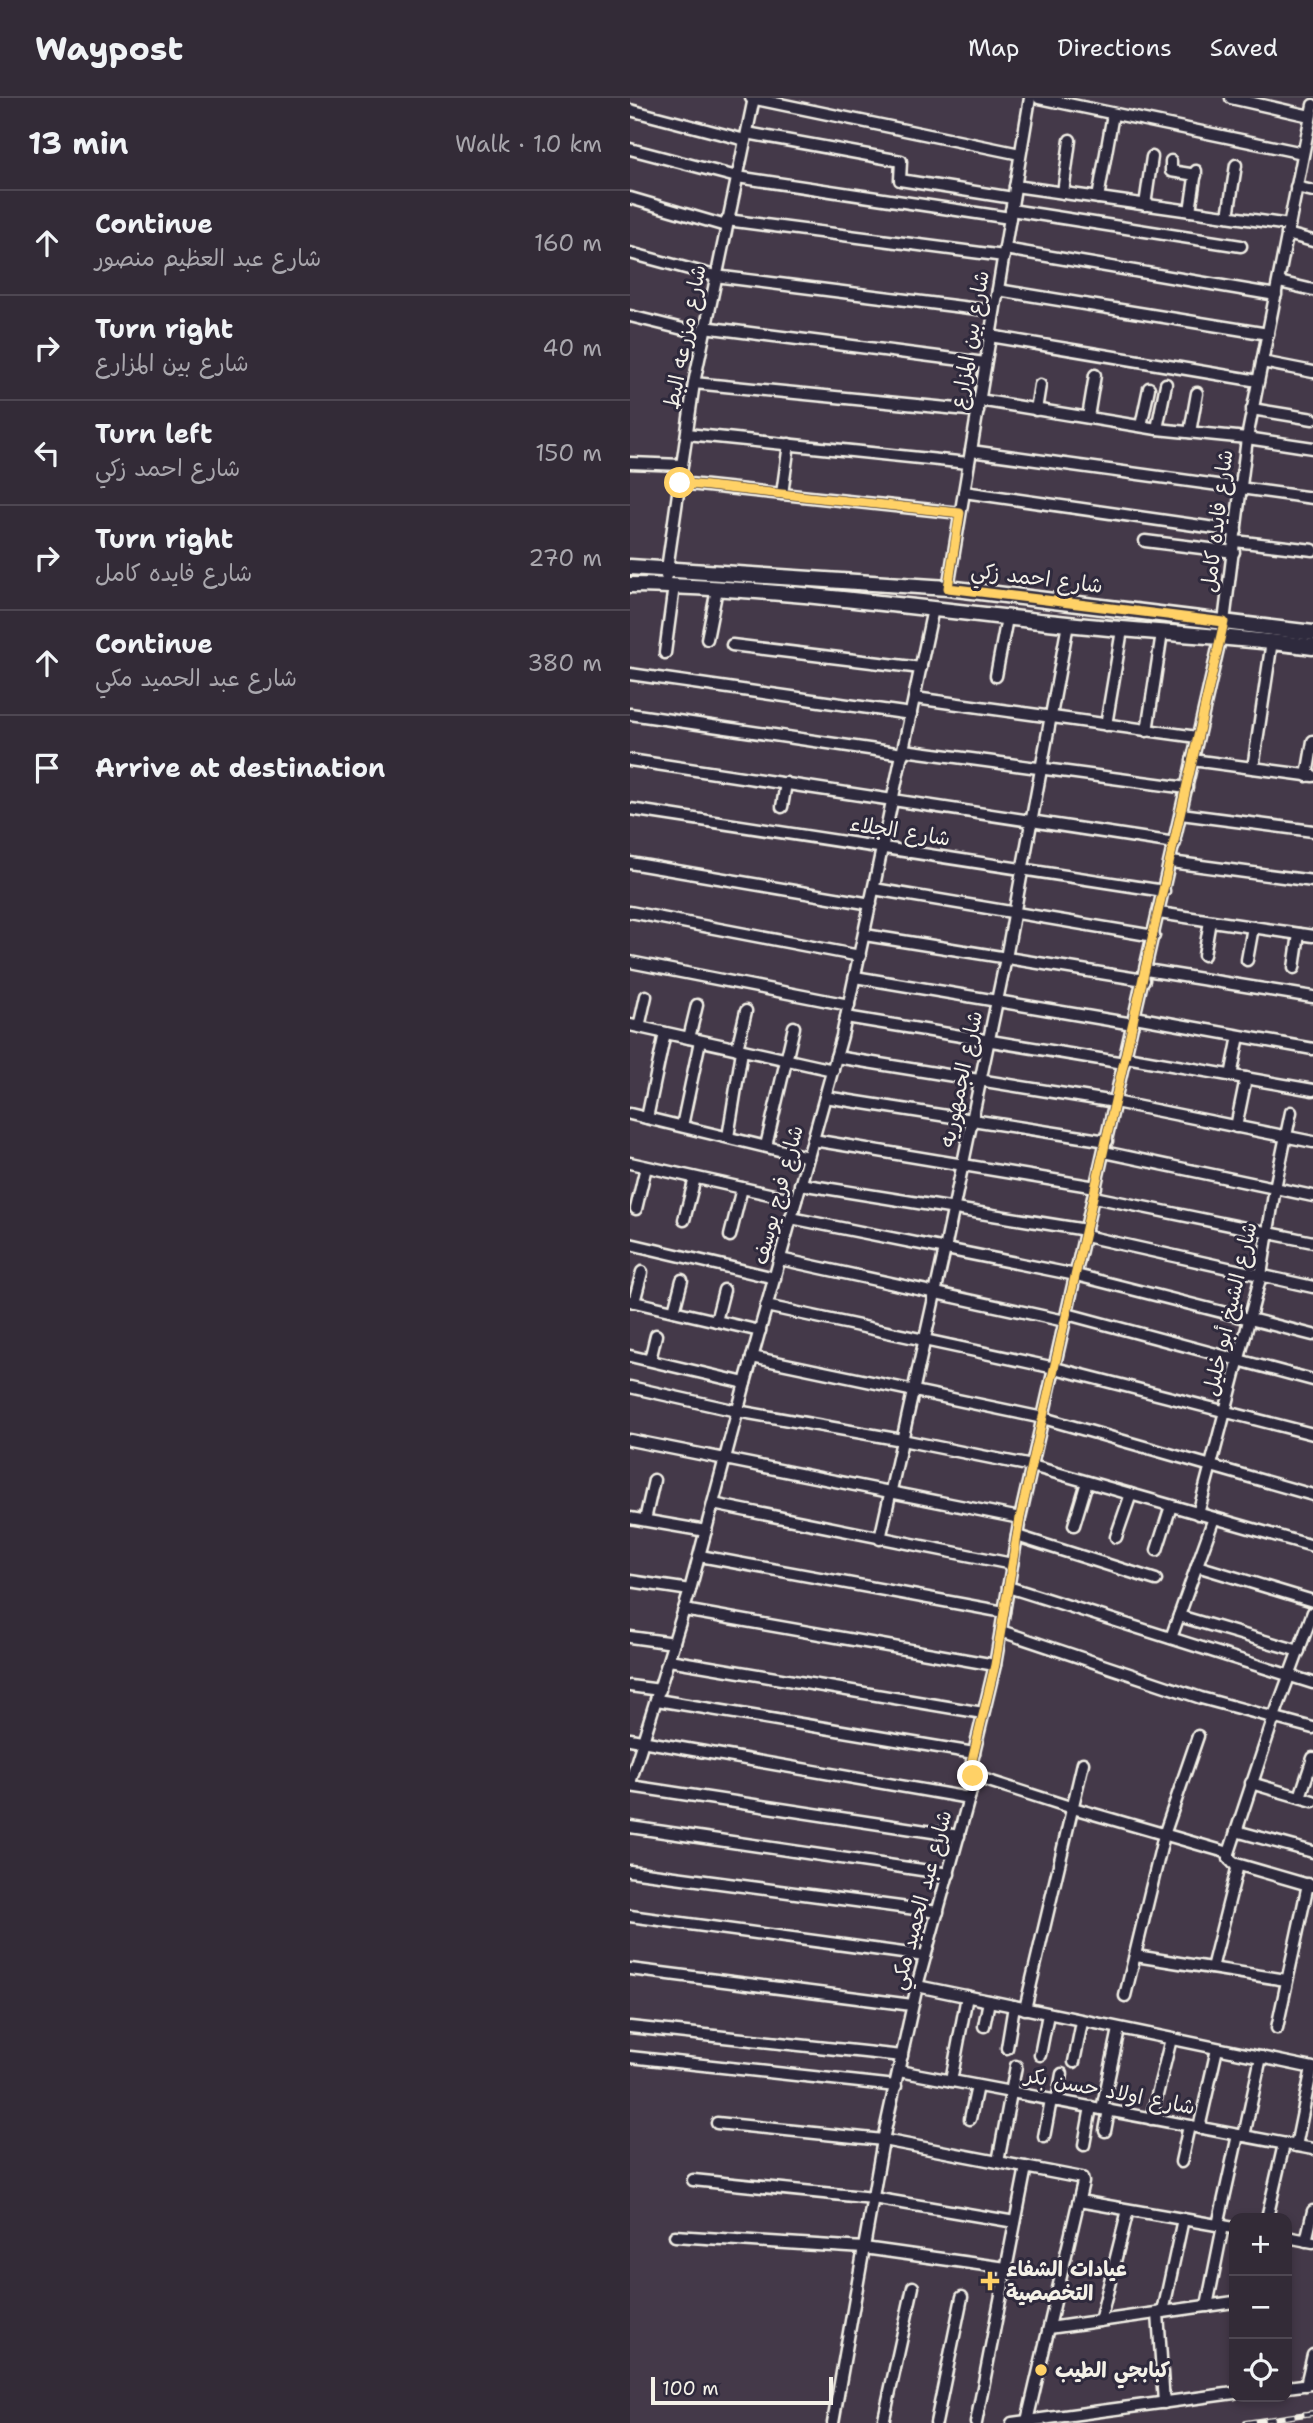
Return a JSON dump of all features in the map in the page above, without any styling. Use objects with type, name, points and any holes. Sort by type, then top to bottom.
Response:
[{"type":"street","points":[[753,98],[1020,154]]},
{"type":"street","name":"شارع مزرعه البط","points":[[665,653],[670,586],[667,569],[694,383],[753,98]]},
{"type":"street","name":"شارع بين المزارع","points":[[948,588],[1030,98]]},
{"type":"street","points":[[1039,98],[1303,153]]},
{"type":"street","points":[[1231,98],[1312,111]]},
{"type":"street","points":[[630,110],[746,137],[901,161],[900,180],[1013,198]]},
{"type":"street","name":"شارع فايده كامل","points":[[1115,1102],[1221,639],[1247,438],[1303,153],[1309,141],[1312,111]]},
{"type":"street","points":[[1098,198],[1113,114]]},
{"type":"street","points":[[1063,193],[1070,140]]},
{"type":"street","points":[[630,149],[737,177],[1241,246]]},
{"type":"street","points":[[1144,205],[1152,158]]},
{"type":"street","points":[[1171,161],[1171,171],[1196,173],[1190,211]]},
{"type":"street","points":[[1228,216],[1236,165]]},
{"type":"street","points":[[1015,186],[1228,216],[1288,230],[1313,241]]},
{"type":"street","points":[[1296,187],[1313,191]]},
{"type":"street","points":[[630,198],[727,223],[1004,253],[1276,295]]},
{"type":"street","points":[[630,253],[715,276],[995,311]]},
{"type":"street","points":[[1279,282],[1313,290]]},
{"type":"street","points":[[998,290],[1268,334]]},
{"type":"street","points":[[630,316],[704,330],[985,363]]},
{"type":"street","points":[[990,336],[1258,381]]},
{"type":"street","points":[[1262,362],[1313,372]]},
{"type":"street","points":[[1088,417],[1095,376]]},
{"type":"street","points":[[694,383],[1036,410],[1157,429],[1313,448]]},
{"type":"street","points":[[1157,429],[1166,384]]},
{"type":"street","points":[[1036,410],[1040,385]]},
{"type":"street","points":[[1141,426],[1149,388]]},
{"type":"street","points":[[1190,432],[1197,393]]},
{"type":"street","points":[[1252,409],[1313,419]]},
{"type":"street","points":[[687,433],[968,463]]},
{"type":"street","points":[[782,494],[789,444]]},
{"type":"street","points":[[971,451],[1313,498]]},
{"type":"street","points":[[630,463],[682,465]]},
{"type":"street","points":[[680,483],[960,513]]},
{"type":"street","points":[[964,492],[1313,550]]},
{"type":"street","points":[[1145,541],[1234,552]]},
{"type":"street","name":"شارع احمد زكي","points":[[630,567],[948,588],[1313,632]]},
{"type":"street","name":"شارع احمد زكي","points":[[630,585],[717,589],[1313,647]]},
{"type":"street","points":[[707,639],[717,589]]},
{"type":"street","name":"شارع فرج يوسف","points":[[630,1785],[700,1556],[737,1411],[833,1070],[860,956],[933,609]]},
{"type":"street","points":[[996,676],[1007,618]]},
{"type":"street","name":"شارع الجمهوريه","points":[[880,1539],[954,1208],[1006,958],[1068,624]]},
{"type":"street","points":[[1105,725],[1122,630]]},
{"type":"street","points":[[1146,731],[1161,633]]},
{"type":"street","points":[[1253,768],[1272,641]]},
{"type":"street","points":[[732,645],[921,668]]},
{"type":"street","points":[[630,674],[911,713]]},
{"type":"street","points":[[915,698],[1197,737]]},
{"type":"street","points":[[630,714],[1186,788]]},
{"type":"street","points":[[1192,760],[1310,776],[1313,741]]},
{"type":"street","points":[[630,760],[1175,843]]},
{"type":"street","points":[[782,807],[786,783]]},
{"type":"street","name":"شارع الجلاء","points":[[630,810],[1164,891]]},
{"type":"street","points":[[1181,814],[1313,831]]},
{"type":"street","points":[[1171,862],[1313,881]]},
{"type":"street","points":[[630,863],[871,904]]},
{"type":"street","points":[[874,889],[1154,936]]},
{"type":"street","points":[[630,912],[860,956]]},
{"type":"street","points":[[1159,913],[1313,936]]},
{"type":"street","points":[[1204,955],[1210,921]]},
{"type":"street","points":[[1247,960],[1253,927]]},
{"type":"street","points":[[1294,968],[1299,934]]},
{"type":"street","points":[[864,935],[1006,958],[1313,997]]},
{"type":"street","points":[[630,961],[849,1005]]},
{"type":"street","points":[[855,977],[997,1001],[1239,1035],[1313,1049]]},
{"type":"street","points":[[646,996],[635,1026],[833,1070]]},
{"type":"street","points":[[682,1126],[697,1005]]},
{"type":"street","points":[[728,1137],[746,1011]]},
{"type":"street","points":[[846,1017],[1313,1090]]},
{"type":"street","points":[[766,1146],[794,1027]]},
{"type":"street","points":[[647,1118],[665,1033]]},
{"type":"street","points":[[1231,1076],[1239,1035]]},
{"type":"street","points":[[836,1057],[1115,1102],[1313,1142]]},
{"type":"street","points":[[1236,1127],[1246,1078]]},
{"type":"street","points":[[825,1097],[971,1120],[1105,1146],[1313,1196]]},
{"type":"street","name":"شارع عبد الحميد مكي","points":[[833,2423],[883,2140],[912,2005],[969,1798],[974,1753],[995,1665],[1020,1518],[1115,1102]]},
{"type":"street","name":"شارع الشيخ أبو خليل","points":[[1198,1514],[1261,1275],[1291,1112]]},
{"type":"street","points":[[630,1114],[808,1157]]},
{"type":"street","points":[[813,1140],[962,1165],[1095,1192],[1313,1242]]},
{"type":"street","points":[[630,1163],[796,1200]]},
{"type":"street","points":[[636,1209],[646,1167]]},
{"type":"street","points":[[684,1220],[695,1178]]},
{"type":"street","points":[[800,1185],[954,1208],[1086,1233],[1313,1287]]},
{"type":"street","points":[[730,1236],[742,1188]]},
{"type":"street","points":[[791,1218],[1076,1275],[1313,1335]]},
{"type":"street","points":[[630,1244],[775,1278]]},
{"type":"street","points":[[780,1259],[1066,1318],[1313,1380]]},
{"type":"street","points":[[642,1272],[632,1301],[760,1331]]},
{"type":"street","points":[[674,1311],[682,1280]]},
{"type":"street","points":[[716,1321],[724,1290]]},
{"type":"street","points":[[766,1306],[1055,1368],[1313,1434]]},
{"type":"street","points":[[650,1360],[656,1335]]},
{"type":"street","points":[[630,1356],[745,1383]]},
{"type":"street","points":[[752,1357],[1043,1418],[1313,1494]]},
{"type":"street","points":[[630,1387],[737,1411],[1032,1466],[1313,1546]]},
{"type":"street","points":[[630,1440],[1020,1518]]},
{"type":"street","points":[[645,1520],[654,1480]]},
{"type":"street","points":[[1074,1525],[1087,1482]]},
{"type":"street","points":[[1116,1537],[1131,1494]]},
{"type":"street","points":[[713,1504],[1012,1563]]},
{"type":"street","points":[[1157,1550],[1171,1506]]},
{"type":"street","points":[[630,1518],[706,1531]]},
{"type":"street","points":[[1171,1638],[1214,1518]]},
{"type":"street","points":[[1017,1536],[1156,1580]]},
{"type":"street","points":[[700,1556],[1004,1612]]},
{"type":"street","points":[[1197,1566],[1313,1601]]},
{"type":"street","points":[[630,1581],[690,1590]]},
{"type":"street","points":[[1008,1587],[1313,1683]]},
{"type":"street","points":[[684,1610],[995,1665]]},
{"type":"street","points":[[1212,1968],[1237,1869],[1231,1858],[1236,1831],[1274,1717],[1299,1651],[1310,1631],[1313,1612]]},
{"type":"street","points":[[1179,1616],[1299,1651]]},
{"type":"street","points":[[1001,1631],[1201,1698],[1313,1728]]},
{"type":"street","points":[[630,1637],[674,1643]]},
{"type":"street","points":[[669,1660],[983,1713]]},
{"type":"street","points":[[630,1686],[658,1695],[974,1753]]},
{"type":"street","points":[[1125,1996],[1164,1835],[1198,1737]]},
{"type":"street","points":[[630,1739],[969,1798]]},
{"type":"street","points":[[1300,1797],[1312,1758]]},
{"type":"street","points":[[1007,2048],[1020,2008],[1083,1763]]},
{"type":"street","points":[[973,1776],[1164,1835],[1310,1885],[1277,2028]]},
{"type":"street","points":[[1251,1783],[1313,1801]]},
{"type":"street","points":[[630,1785],[959,1836]]},
{"type":"street","points":[[630,1827],[948,1874]]},
{"type":"street","points":[[1236,1831],[1313,1852]]},
{"type":"street","points":[[630,1871],[938,1912]]},
{"type":"street","points":[[630,1916],[925,1956]]},
{"type":"street","points":[[1136,1956],[1286,1980]]},
{"type":"street","points":[[630,1969],[912,2005]]},
{"type":"street","points":[[917,1986],[1313,2068],[1296,2146]]},
{"type":"street","points":[[951,2081],[967,1996]]},
{"type":"street","points":[[984,2026],[989,2001]]},
{"type":"street","points":[[1040,2055],[1048,2014]]},
{"type":"street","points":[[1074,2062],[1082,2022]]},
{"type":"street","points":[[630,2028],[902,2056]]},
{"type":"street","points":[[1084,2146],[1101,2109],[1119,2029]]},
{"type":"street","points":[[1152,2119],[1171,2039]]},
{"type":"street","points":[[1181,2162],[1217,2049]]},
{"type":"street","points":[[630,2057],[896,2085]]},
{"type":"street","points":[[1207,2306],[1225,2227],[1241,2136],[1261,2057]]},
{"type":"street","points":[[998,2162],[1016,2066]]},
{"type":"street","name":"شارع اولاد حسن بكر","points":[[899,2071],[1313,2149]]},
{"type":"street","points":[[1044,2137],[1062,2074]]},
{"type":"street","points":[[970,2119],[977,2086]]},
{"type":"street","points":[[1101,2109],[1105,2131]]},
{"type":"street","points":[[717,2123],[883,2140],[1080,2177],[1084,2180],[1027,2421]]},
{"type":"street","points":[[1268,2213],[1284,2144]]},
{"type":"street","points":[[976,2423],[1026,2167]]},
{"type":"street","points":[[693,2180],[873,2198],[1015,2222]]},
{"type":"street","points":[[1079,2201],[1225,2227]]},
{"type":"street","points":[[1100,2321],[1128,2210]]},
{"type":"street","points":[[1309,2241],[1313,2211]]},
{"type":"street","points":[[1164,2403],[1161,2313],[1183,2219]]},
{"type":"street","points":[[675,2236],[864,2248],[1006,2268]]},
{"type":"street","points":[[883,2423],[913,2287]]},
{"type":"street","points":[[936,2423],[962,2297]]},
{"type":"street","points":[[1049,2328],[1229,2303]]},
{"type":"street","points":[[1292,2386],[1310,2384],[1313,2355]]},
{"type":"street","points":[[1012,2423],[1229,2394]]},
{"type":"railway","points":[[1245,2423],[1313,2413]]},
{"type":"place","name":"عيادات الشفاء التخصصية","points":[[990,2281]]},
{"type":"place","name":"كبابجي الطيب","points":[[1041,2370]]},
{"type":"route","points":[[680,483],[960,513],[948,588],[1224,622],[1020,1518],[995,1665],[972,1761],[973,1776]]}]
